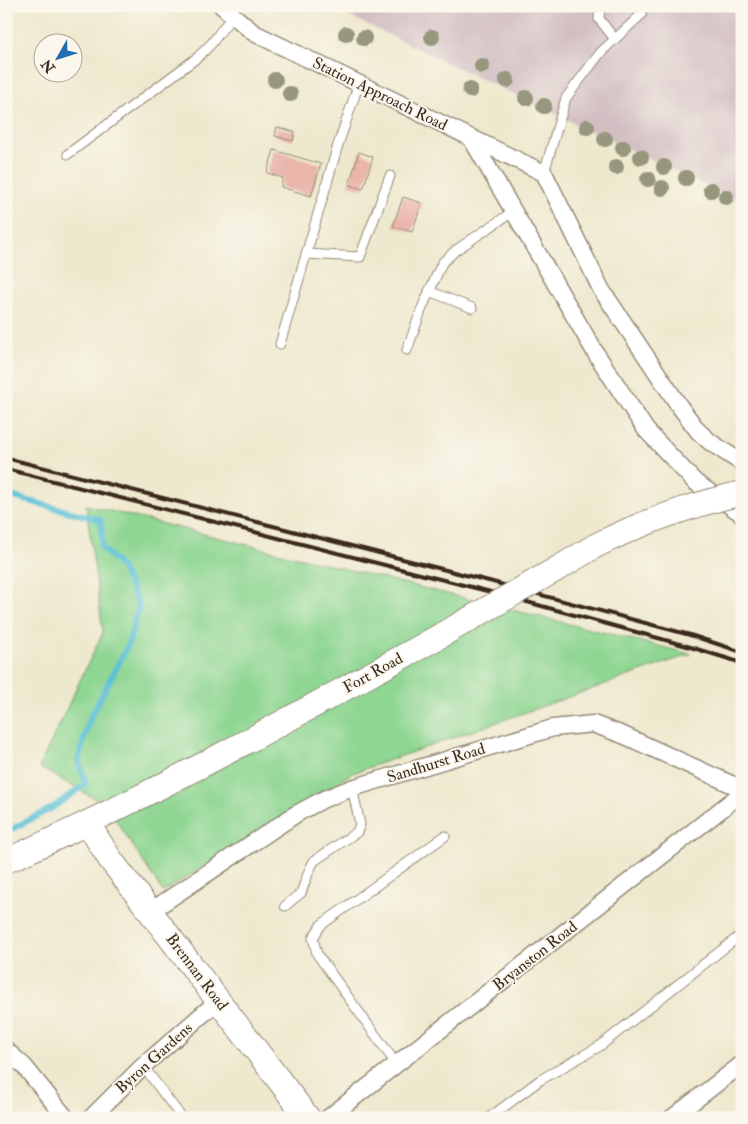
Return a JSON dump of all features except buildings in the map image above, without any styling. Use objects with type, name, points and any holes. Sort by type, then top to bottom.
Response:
[{"type":"street","name":"Station Approach Road","points":[[228,11],[254,32],[544,173]]},
{"type":"street","points":[[471,138],[595,352],[646,430],[695,482],[742,514]]},
{"type":"street","points":[[544,173],[601,289],[680,407],[698,431],[710,442],[742,463]]},
{"type":"street","name":"Fort Road","points":[[6,861],[88,824],[310,708],[595,546],[673,512],[742,493]]},
{"type":"street","name":"Sandhurst Road","points":[[150,911],[296,814],[324,799],[352,788],[554,728],[593,724],[623,735],[742,791]]},
{"type":"street","name":"Bryanston Road","points":[[328,1118],[742,791]]},
{"type":"street","name":"Brennan Road","points":[[88,824],[106,853],[308,1118]]},
{"type":"street","name":"Byron Gardens","points":[[91,1118],[143,1066],[219,1000]]},
{"type":"street","points":[[6,1050],[24,1066],[66,1118]]},
{"type":"street","points":[[672,1118],[742,1064]]},
{"type":"lane","points":[[600,6],[599,19],[615,39]]},
{"type":"lane","points":[[68,154],[198,56],[211,44],[228,11]]},
{"type":"lane","points":[[544,173],[566,98],[601,52],[642,14]]},
{"type":"lane","points":[[280,344],[338,145],[359,83]]},
{"type":"lane","points":[[306,254],[360,257],[390,176]]},
{"type":"lane","points":[[407,350],[429,291],[446,257],[514,211]]},
{"type":"lane","points":[[429,291],[472,308]]},
{"type":"lane","points":[[285,906],[301,893],[314,861],[357,832],[360,824],[352,788]]},
{"type":"lane","points":[[397,1065],[317,954],[313,938],[321,925],[445,836]]},
{"type":"lane","points":[[489,1118],[540,1080],[600,1046],[742,934]]},
{"type":"lane","points":[[143,1066],[182,1118]]},
{"type":"shaded area","points":[[328,6],[742,6],[742,203]]},
{"type":"green space","points":[[86,505],[691,654],[353,773],[163,892],[106,805],[39,767],[103,632]]},
{"type":"waterway","points":[[6,495],[101,520],[102,548],[121,567],[139,605],[128,645],[90,718],[78,760],[86,784],[52,808],[6,832]]},
{"type":"railway","points":[[6,458],[489,581],[690,635],[742,652]]},
{"type":"railway","points":[[6,469],[487,591],[742,663]]}]
